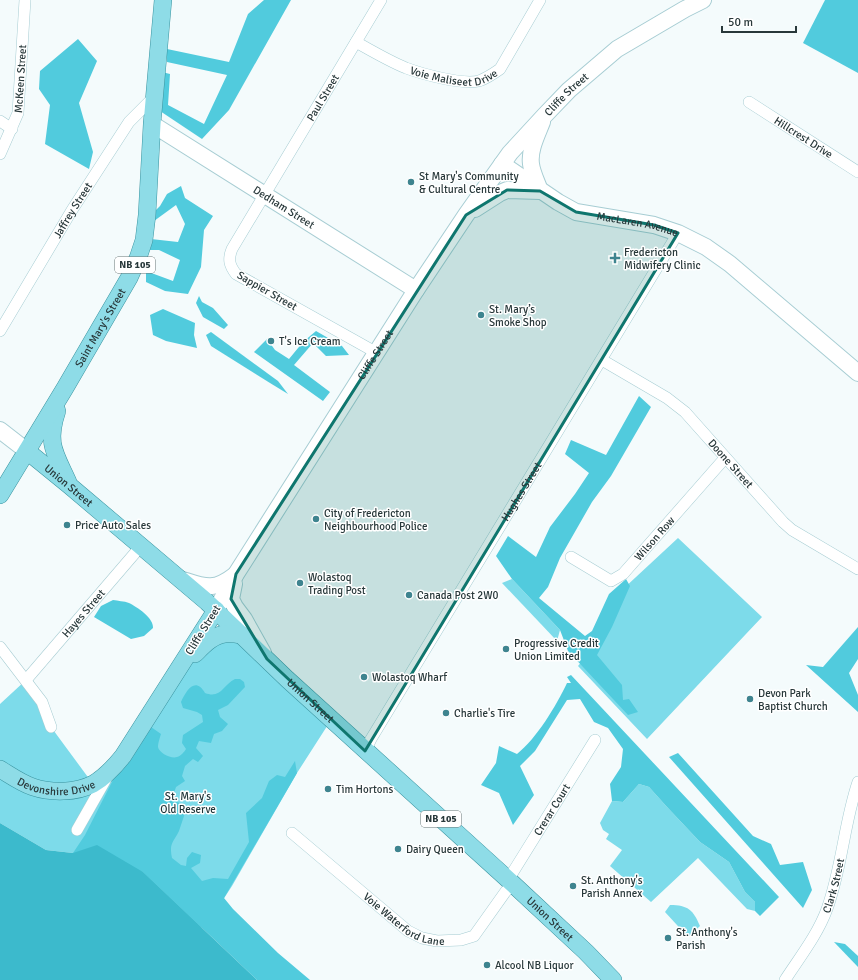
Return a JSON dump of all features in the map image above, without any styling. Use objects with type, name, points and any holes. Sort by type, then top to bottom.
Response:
[{"type":"main road","name":"Saint Mary's Street","points":[[0,495],[129,278],[144,240],[162,0]]},
{"type":"main road","name":"Cliffe Street","points":[[112,770],[123,756],[216,610],[236,574],[416,290],[502,164],[569,90],[617,49],[685,9],[704,0]]},
{"type":"main road","points":[[466,215],[507,190],[540,191],[531,162],[532,151],[545,115]]},
{"type":"main road","name":"Dedham Street","points":[[152,124],[416,290]]},
{"type":"main road","name":"MacLaren Avenue","points":[[502,164],[540,191],[576,212],[654,225],[678,233],[706,247],[730,264],[858,373]]},
{"type":"main road","points":[[65,388],[54,421],[52,445],[70,486]]},
{"type":"main road","name":"Union Street","points":[[0,430],[70,486],[216,610],[287,680],[511,882],[586,952],[613,980]]},
{"type":"main road","points":[[180,578],[204,586],[214,587],[224,584],[236,574]]},
{"type":"main road","points":[[236,574],[231,598],[234,607],[244,619],[267,659]]},
{"type":"main road","points":[[176,672],[206,643],[218,635],[242,635]]},
{"type":"main road","name":"Devonshire Drive","points":[[0,769],[32,786],[54,791],[75,790],[93,784],[112,770]]},
{"type":"street","name":"McKeen Street","points":[[0,154],[18,112],[25,0]]},
{"type":"street","name":"Paul Street","points":[[265,195],[381,0]]},
{"type":"street","name":"Voie Maliseet Drive","points":[[356,42],[406,68],[445,79],[477,81],[490,76],[500,69],[540,0]]},
{"type":"street","name":"Jaffrey Street","points":[[0,331],[72,210],[129,122],[155,96]]},
{"type":"street","name":"Hillcrest Drive","points":[[749,102],[858,172]]},
{"type":"street","points":[[0,121],[12,129]]},
{"type":"street","name":"Sappier Street","points":[[265,195],[232,249],[229,257],[230,267],[236,274],[377,353]]},
{"type":"street","name":"Hughes Street","points":[[365,751],[678,233]]},
{"type":"street","name":"Doone Street","points":[[602,360],[667,398],[684,412],[783,522],[792,530],[858,569]]},
{"type":"street","name":"Wilson Row","points":[[572,557],[611,581],[624,574],[725,458]]},
{"type":"street","name":"Hayes Street","points":[[26,680],[141,546]]},
{"type":"street","points":[[0,647],[42,702],[51,727]]},
{"type":"street","name":"Crerar Court","points":[[511,882],[595,740]]},
{"type":"street","points":[[77,830],[112,770]]},
{"type":"street","name":"Clark Street","points":[[785,980],[817,930],[827,910],[858,782]]},
{"type":"street","name":"Voie Waterford Lane","points":[[292,833],[408,931],[422,938],[437,941],[449,941],[461,940],[474,936],[511,882]]},
{"type":"highlighted area","points":[[507,190],[540,191],[576,212],[654,225],[678,233],[365,751],[267,659],[231,599],[236,574],[466,215]]},
{"type":"green space","points":[[678,538],[762,617],[647,739],[578,666],[594,647],[622,590]]},
{"type":"green space","points":[[512,579],[560,630],[557,641],[502,583]]},
{"type":"green space","name":"St. Mary's Old Reserve","points":[[242,635],[331,720],[297,773],[232,886],[204,929],[73,853],[46,850],[0,823],[0,704],[26,680],[51,727],[93,784],[206,643]]},
{"type":"green space","points":[[639,784],[649,787],[700,842],[729,862],[745,892],[755,902],[755,911],[747,909],[698,858],[651,902],[610,866],[622,850],[606,839],[609,834],[603,830],[600,823],[612,801],[623,802]]},
{"type":"green space","points":[[670,905],[686,907],[695,916],[700,926],[688,937],[665,912]]},
{"type":"shaded area","points":[[264,0],[291,0],[229,110],[202,139],[160,111],[162,72],[170,74],[168,105],[204,124],[227,75],[167,62],[167,49],[229,62],[248,14]]},
{"type":"shaded area","points":[[825,0],[858,0],[858,73],[803,43]]},
{"type":"shaded area","points":[[78,39],[97,61],[79,103],[93,152],[89,169],[45,144],[50,105],[39,89],[40,71]]},
{"type":"shaded area","points":[[181,186],[185,198],[213,216],[204,230],[201,267],[188,294],[165,291],[146,282],[146,271],[173,281],[180,260],[159,250],[150,250],[151,239],[178,242],[185,224],[176,205],[154,221],[156,210],[167,194]]},
{"type":"shaded area","points":[[199,296],[202,302],[213,308],[228,325],[224,329],[203,317],[196,303]]},
{"type":"shaded area","points":[[163,309],[195,323],[194,335],[197,348],[166,341],[153,335],[150,315]]},
{"type":"shaded area","points":[[316,331],[342,346],[349,355],[326,356],[313,343],[294,365],[330,392],[323,401],[254,352],[267,339],[275,350],[289,359],[303,342]]},
{"type":"shaded area","points":[[211,332],[278,381],[288,394],[211,346],[206,335]]},
{"type":"shaded area","points":[[639,396],[651,407],[611,476],[592,502],[560,558],[548,587],[539,598],[585,636],[592,631],[609,594],[626,579],[630,586],[612,627],[597,655],[622,685],[623,700],[629,699],[638,712],[628,715],[568,651],[560,630],[512,579],[496,556],[508,536],[536,557],[550,527],[589,473],[565,454],[571,440],[606,455]]},
{"type":"shaded area","points":[[113,600],[129,603],[140,610],[151,620],[153,628],[144,636],[131,639],[94,617],[101,606]]},
{"type":"shaded area","points":[[858,627],[858,659],[849,673],[858,695],[858,712],[806,665],[823,667]]},
{"type":"shaded area","points":[[571,675],[779,897],[760,916],[755,911],[755,902],[745,892],[729,862],[700,842],[649,787],[639,784],[623,802],[612,801],[610,784],[621,767],[623,749],[608,728],[594,722],[580,699],[567,700],[535,751],[520,766],[534,795],[513,825],[499,793],[481,785],[496,763],[499,746],[517,754],[539,731],[567,683],[571,683],[567,677]]},
{"type":"shaded area","points":[[235,679],[240,679],[244,682],[245,687],[228,705],[218,710],[220,717],[228,724],[222,731],[214,734],[211,743],[199,741],[196,748],[203,756],[198,762],[193,759],[185,766],[182,776],[185,781],[176,787],[172,799],[181,804],[185,813],[179,831],[171,846],[172,858],[181,865],[186,866],[187,858],[192,852],[201,855],[200,863],[191,868],[202,881],[213,878],[228,879],[249,842],[246,813],[262,798],[269,781],[277,775],[285,777],[295,761],[297,773],[224,898],[233,909],[278,953],[310,980],[257,980],[143,872],[73,853],[85,835],[113,780],[151,727],[161,734],[158,747],[161,751],[172,757],[180,756],[186,749],[182,743],[183,735],[203,722],[202,715],[183,708],[181,702],[185,694],[194,685],[201,688],[205,693],[215,694]]},
{"type":"shaded area","points":[[678,753],[753,836],[771,844],[780,865],[803,862],[812,890],[803,908],[669,757]]},
{"type":"shaded area","points":[[0,823],[46,850],[73,853],[97,845],[143,872],[257,980],[0,980]]},
{"type":"shaded area","points":[[834,942],[845,944],[858,956],[858,967]]},
{"type":"place","name":"St Mary's Community & Cultural Centre","points":[[411,182]]},
{"type":"place","name":"Fredericton Midwifery Clinic","points":[[615,258]]},
{"type":"place","name":"St. Mary’s Smoke Shop","points":[[481,315]]},
{"type":"place","name":"T's Ice Cream","points":[[271,341]]},
{"type":"place","name":"City of Fredericton Neighbourhood Police","points":[[316,519]]},
{"type":"place","name":"Price Auto Sales","points":[[67,525]]},
{"type":"place","name":"Wolastoq Trading Post","points":[[300,583]]},
{"type":"place","name":"Canada Post 2W0","points":[[409,595]]},
{"type":"place","name":"Progressive Credit Union Limited","points":[[506,649]]},
{"type":"place","name":"Wolastoq Wharf","points":[[364,677]]},
{"type":"place","name":"Devon Park Baptist Church","points":[[750,699]]},
{"type":"place","name":"Charlie's Tire","points":[[446,713]]},
{"type":"place","name":"Tim Hortons","points":[[328,789]]},
{"type":"place","name":"Dairy Queen","points":[[398,849]]},
{"type":"place","name":"St. Anthony's Parish Annex","points":[[573,886]]},
{"type":"place","name":"St. Anthony's Parish","points":[[668,938]]},
{"type":"place","name":"Alcool NB Liquor","points":[[487,965]]}]
